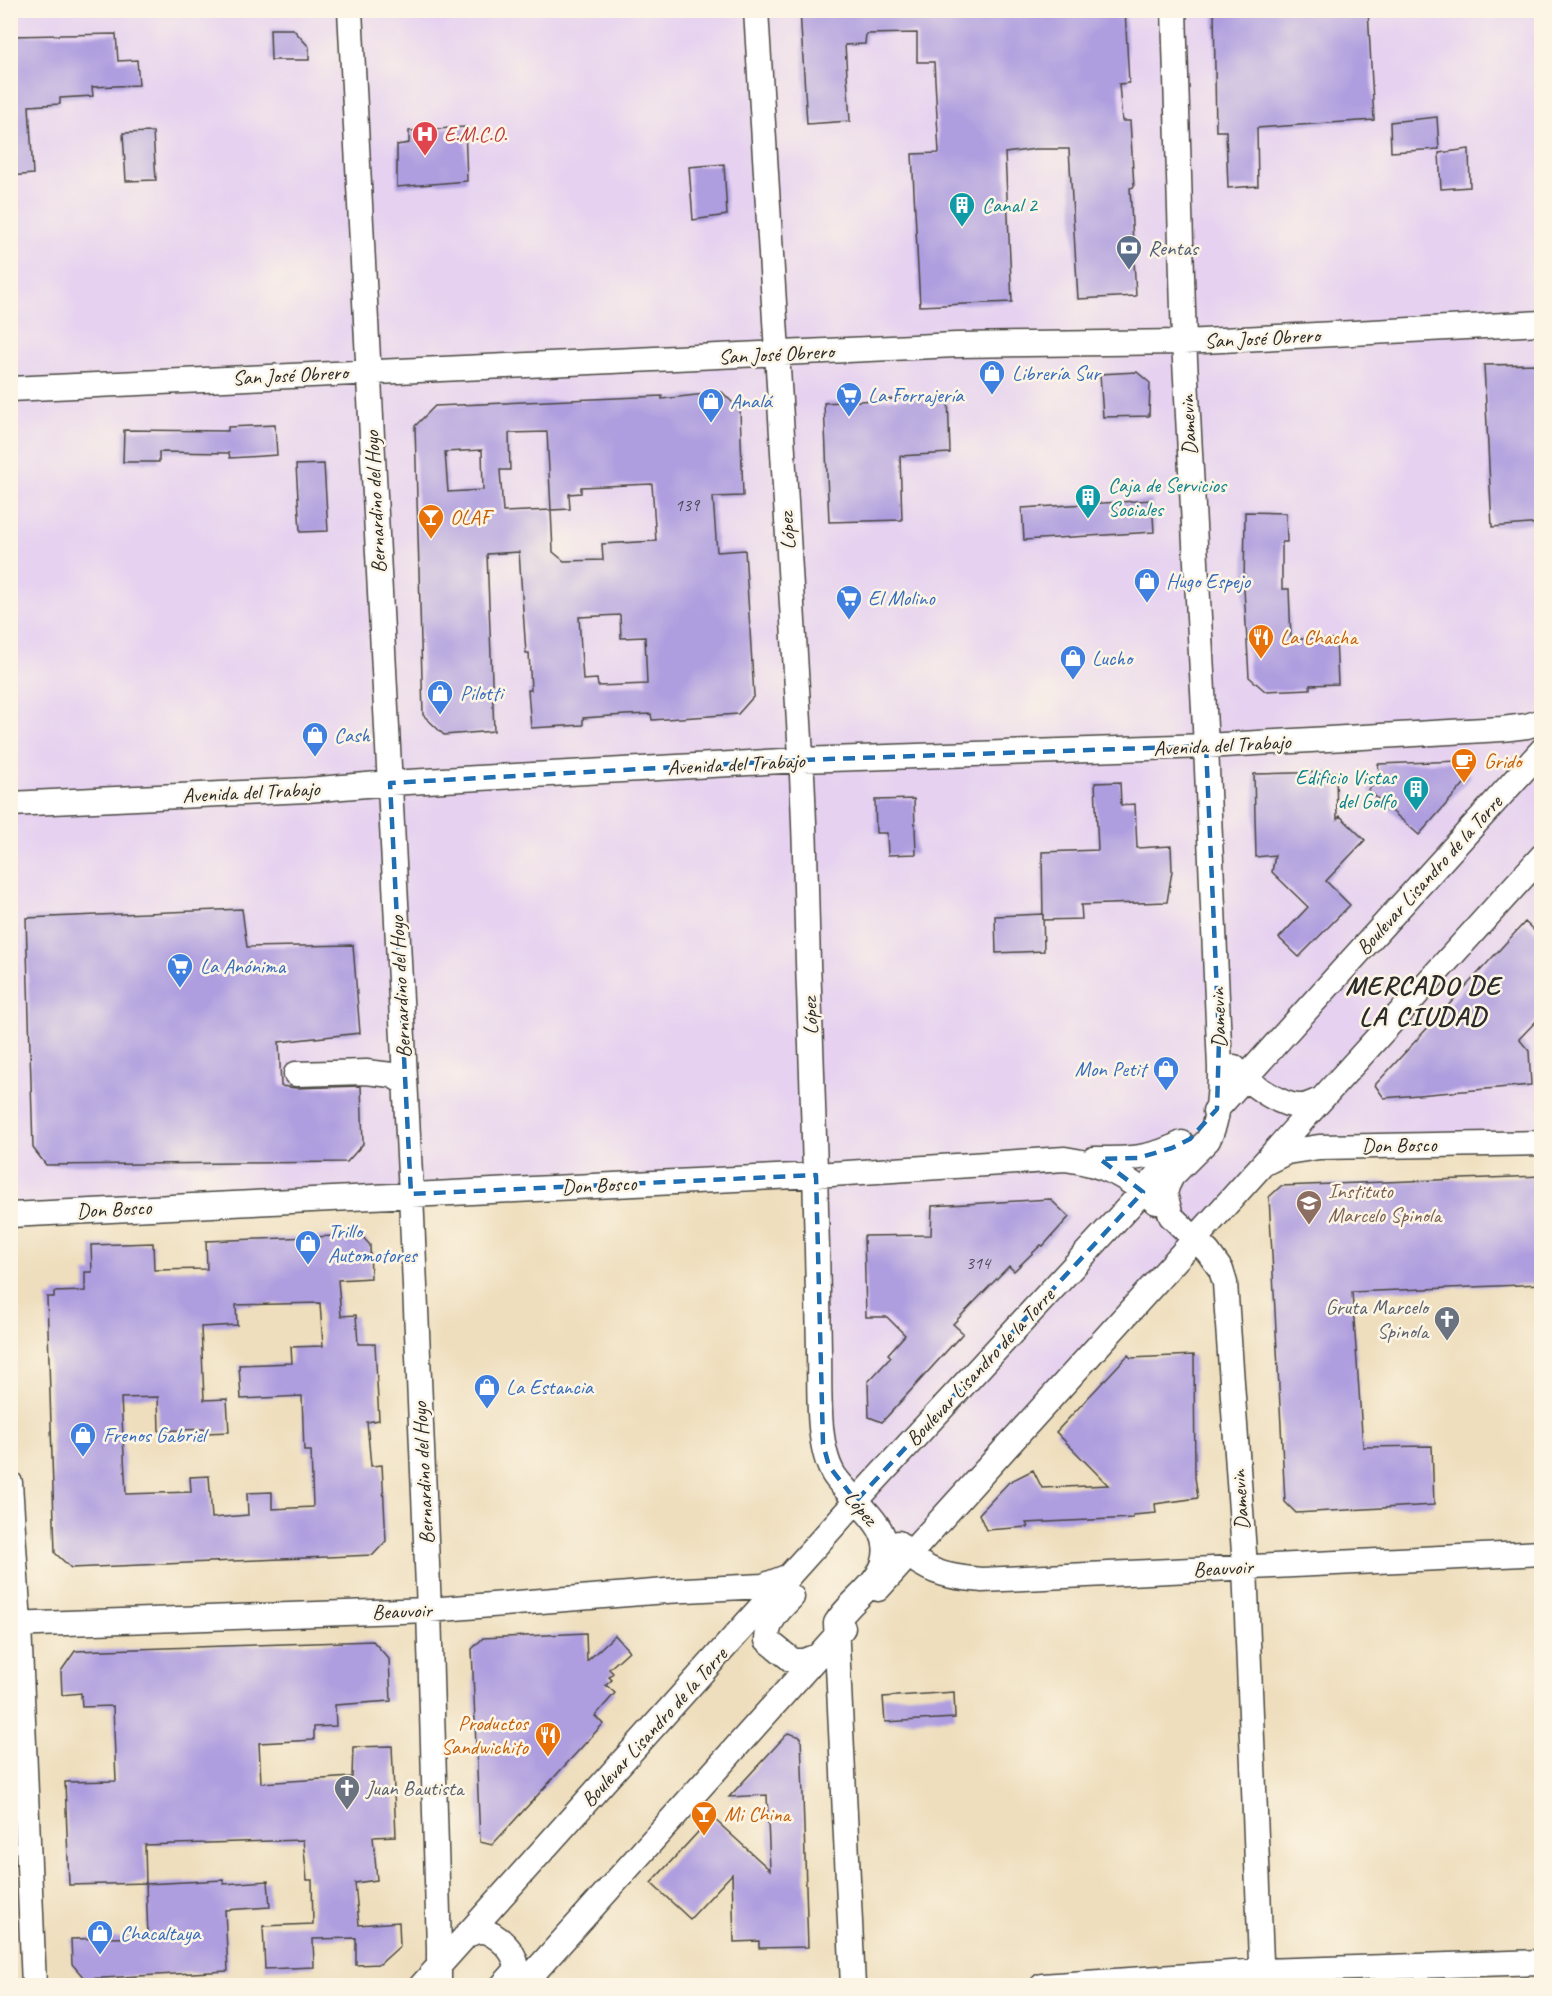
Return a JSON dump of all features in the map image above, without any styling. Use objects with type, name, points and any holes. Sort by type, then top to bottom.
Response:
[{"type":"street","name":"Bernardino del Hoyo","points":[[350,10],[411,1194],[429,1610],[428,1981]]},
{"type":"street","name":"López","points":[[756,10],[801,760],[823,1444],[829,1466],[837,1480],[876,1521],[882,1534],[885,1550],[884,1563],[876,1578],[842,1612],[836,1623],[853,1986]]},
{"type":"street","name":"Damevin","points":[[1174,10],[1184,342],[1206,746],[1220,1083],[1215,1126],[1208,1140],[1172,1176],[1166,1194],[1182,1225],[1215,1260],[1226,1283],[1245,1567],[1261,1978]]},
{"type":"street","name":"San José Obrero","points":[[10,389],[956,345],[1184,342],[1542,323]]},
{"type":"street","points":[[1463,732],[1527,726],[1542,721]]},
{"type":"street","name":"Avenida del Trabajo","points":[[10,804],[307,790],[390,783],[801,760],[1206,746],[1463,732]]},
{"type":"street","points":[[1463,732],[1496,735],[1540,755]]},
{"type":"street","name":"Boulevar Lisandro de la Torre","points":[[428,1981],[466,1935],[856,1502],[1143,1192],[1245,1077],[1540,755]]},
{"type":"street","points":[[522,1986],[910,1555],[1182,1225],[1197,1223],[1223,1206],[1542,856]]},
{"type":"street","points":[[1219,1039],[1236,1070],[1277,1100],[1292,1106],[1304,1106],[1320,1100]]},
{"type":"street","points":[[296,1074],[366,1072],[392,1075],[405,1083]]},
{"type":"street","points":[[1065,1159],[1138,1158],[1156,1154],[1190,1139]]},
{"type":"street","name":"Don Bosco","points":[[1259,1166],[1287,1152],[1319,1147],[1542,1143]]},
{"type":"street","name":"Don Bosco","points":[[10,1215],[816,1175],[1065,1159],[1086,1162],[1114,1171],[1182,1225]]},
{"type":"street","points":[[10,1483],[34,1986]]},
{"type":"street","points":[[817,1656],[793,1661],[767,1640],[767,1632],[772,1620],[821,1566],[834,1527],[850,1516],[871,1517],[876,1521]]},
{"type":"street","name":"Beauvoir","points":[[876,1521],[922,1565],[934,1571],[982,1580],[1542,1553]]},
{"type":"street","name":"Beauvoir","points":[[15,1625],[429,1610],[763,1586],[791,1575]]},
{"type":"street","points":[[466,1935],[480,1931],[487,1933],[496,1937],[511,1953],[516,1961],[515,1971],[502,1986]]},
{"type":"street","points":[[1042,1986],[1261,1978],[1542,1962]]},
{"type":"highlighted area","points":[[1206,746],[1219,1039],[1217,1109],[1190,1139],[1172,1148],[1138,1158],[1100,1159],[1143,1192],[856,1501],[829,1466],[823,1444],[816,1175],[411,1194],[390,783],[801,760]]},
{"type":"shaded area","points":[[11,11],[1541,11],[1541,1143],[1287,1152],[910,1555],[829,1466],[816,1175],[11,1215]]},
{"type":"building","points":[[800,10],[1125,10],[1129,83],[1119,84],[1122,121],[1130,121],[1134,187],[1130,188],[1136,296],[1078,299],[1069,149],[1036,149],[1005,153],[1012,302],[920,306],[912,154],[939,153],[934,62],[917,62],[917,33],[866,34],[865,44],[845,45],[850,121],[807,124]]},
{"type":"building","points":[[1214,10],[1368,10],[1374,120],[1257,128],[1258,186],[1228,188],[1226,131],[1216,131]]},
{"type":"building","points":[[270,29],[293,29],[309,47],[309,60],[271,60]]},
{"type":"building","points":[[116,34],[118,61],[137,60],[139,85],[92,87],[93,96],[60,98],[60,104],[29,106],[33,174],[10,176],[10,36]]},
{"type":"building","points":[[1437,117],[1439,149],[1391,152],[1390,122]]},
{"type":"building","points":[[465,127],[467,181],[397,187],[397,145],[409,143],[409,131]]},
{"type":"building","points":[[153,132],[156,180],[126,181],[123,133]]},
{"type":"building","points":[[1469,149],[1470,187],[1441,189],[1439,153]]},
{"type":"building","points":[[724,164],[727,215],[693,220],[689,167]]},
{"type":"building","points":[[1540,364],[1542,523],[1492,527],[1484,365]]},
{"type":"building","points":[[1137,372],[1150,383],[1149,416],[1103,417],[1100,374]]},
{"type":"building","points":[[722,392],[740,410],[743,496],[713,497],[717,552],[745,550],[754,696],[738,714],[652,720],[651,714],[625,715],[583,718],[583,725],[531,728],[528,690],[531,690],[529,653],[526,653],[519,552],[487,554],[494,731],[444,735],[423,715],[415,426],[435,406],[662,396],[662,399]],"holes":[[[547,432],[551,510],[503,512],[500,470],[510,470],[509,433]],[[482,450],[483,490],[448,492],[445,452]],[[652,484],[656,541],[602,544],[603,560],[564,561],[553,552],[551,510],[570,509],[569,494],[581,493],[581,487]],[[620,615],[621,638],[645,637],[647,684],[598,686],[597,679],[583,680],[579,617]]]},
{"type":"building","points":[[948,396],[950,453],[900,456],[902,520],[829,522],[824,403]]},
{"type":"building","points":[[275,425],[277,455],[230,458],[229,453],[159,452],[159,462],[123,462],[124,430],[228,431],[228,427]]},
{"type":"building","points":[[324,464],[328,531],[300,532],[296,465]]},
{"type":"building","name":"Caja de Servicios Sociales","points":[[1152,500],[1154,532],[1024,540],[1022,508]]},
{"type":"building","points":[[1245,512],[1286,513],[1287,542],[1282,542],[1282,589],[1289,589],[1291,639],[1336,639],[1338,684],[1310,685],[1310,689],[1265,691],[1249,677],[1244,589]]},
{"type":"building","name":"Edificio Vistas del Golfo","points":[[1460,761],[1471,776],[1419,835],[1368,790],[1380,778],[1378,764]]},
{"type":"building","points":[[1336,772],[1337,819],[1340,816],[1365,840],[1326,881],[1350,905],[1299,957],[1279,938],[1308,907],[1272,872],[1275,855],[1256,857],[1254,774]]},
{"type":"building","points":[[1120,782],[1121,805],[1135,804],[1137,848],[1171,846],[1172,871],[1167,902],[1081,905],[1082,919],[1043,920],[1042,852],[1098,850],[1095,783]]},
{"type":"building","points":[[914,799],[916,854],[888,855],[887,833],[876,833],[875,800]]},
{"type":"building","points":[[242,909],[247,947],[353,945],[360,1033],[279,1042],[281,1086],[296,1088],[361,1086],[363,1144],[347,1162],[46,1165],[33,1148],[26,918]]},
{"type":"building","points":[[1043,914],[1044,951],[996,953],[995,916]]},
{"type":"building","points":[[1525,922],[1542,938],[1542,1015],[1519,1039],[1529,1051],[1531,1085],[1384,1098],[1375,1085]]},
{"type":"building","points":[[1542,1176],[1542,1284],[1352,1292],[1363,1447],[1432,1446],[1434,1505],[1296,1513],[1285,1502],[1269,1197],[1281,1186]]},
{"type":"building","points":[[1050,1199],[1069,1217],[1043,1246],[1041,1245],[1014,1271],[1009,1266],[953,1324],[963,1333],[882,1422],[869,1417],[868,1382],[891,1357],[888,1354],[905,1335],[887,1317],[866,1317],[864,1236],[931,1235],[932,1206]]},
{"type":"building","points":[[361,1235],[370,1245],[371,1278],[338,1280],[341,1316],[356,1315],[358,1344],[375,1344],[379,1420],[367,1422],[371,1466],[382,1465],[386,1541],[373,1555],[71,1568],[55,1553],[47,1297],[54,1297],[54,1292],[85,1291],[85,1272],[92,1272],[91,1245],[153,1243],[154,1270],[207,1269],[206,1241]],"holes":[[[320,1303],[323,1346],[291,1347],[292,1363],[239,1365],[241,1399],[302,1396],[304,1451],[311,1451],[313,1507],[272,1509],[272,1492],[247,1493],[248,1515],[212,1518],[209,1476],[190,1477],[191,1492],[126,1494],[121,1398],[158,1397],[159,1431],[205,1429],[206,1433],[229,1432],[227,1399],[204,1400],[201,1327],[237,1325],[236,1305]]]},
{"type":"building","points":[[1128,1355],[1131,1358],[1194,1355],[1195,1477],[1198,1498],[1155,1504],[1156,1513],[1133,1515],[1133,1518],[1026,1523],[1028,1527],[986,1530],[979,1514],[1009,1482],[1033,1470],[1042,1488],[1108,1485],[1056,1432]]},
{"type":"building","points":[[586,1633],[587,1661],[615,1635],[629,1651],[609,1669],[613,1673],[609,1677],[612,1680],[606,1685],[615,1693],[595,1716],[603,1724],[492,1845],[480,1842],[472,1649],[483,1638]]},
{"type":"building","points":[[373,1641],[389,1659],[391,1701],[335,1705],[336,1726],[314,1727],[314,1740],[259,1743],[261,1783],[352,1777],[353,1747],[392,1746],[396,1836],[373,1837],[377,1880],[355,1883],[359,1925],[399,1922],[400,1946],[380,1964],[356,1965],[356,1938],[313,1939],[314,1967],[265,1969],[263,1926],[313,1924],[312,1880],[307,1880],[303,1840],[145,1845],[146,1883],[69,1885],[65,1782],[116,1781],[113,1706],[82,1707],[81,1693],[62,1695],[61,1671],[75,1651]]},
{"type":"building","points":[[954,1692],[955,1718],[885,1722],[883,1697]]},
{"type":"building","points":[[788,1733],[801,1737],[808,1947],[759,1948],[759,1941],[734,1942],[732,1874],[690,1919],[651,1883],[712,1817],[770,1870],[767,1795],[729,1797]]},
{"type":"building","points":[[224,1880],[224,1884],[268,1881],[270,1907],[225,1910],[228,1971],[85,1979],[72,1964],[71,1939],[148,1937],[146,1884]]},
{"type":"place","name":"E.M.C.O.","points":[[425,157]]},
{"type":"place","name":"Canal 2","points":[[962,228]]},
{"type":"place","name":"Rentas","points":[[1129,271]]},
{"type":"place","name":"Librería Sur","points":[[992,396]]},
{"type":"place","name":"La Forrajería","points":[[849,418]]},
{"type":"place","name":"Analá","points":[[711,424]]},
{"type":"place","name":"Caja de Servicios Sociales","points":[[1088,520]]},
{"type":"place","name":"OLAF","points":[[431,540]]},
{"type":"place","name":"Hugo Espejo","points":[[1147,604]]},
{"type":"place","name":"El Molino","points":[[849,621]]},
{"type":"place","name":"La Chacha","points":[[1261,660]]},
{"type":"place","name":"Lucho","points":[[1073,681]]},
{"type":"place","name":"Pilotti","points":[[440,716]]},
{"type":"place","name":"Cash","points":[[315,758]]},
{"type":"place","name":"Grido","points":[[1464,784]]},
{"type":"place","name":"Edificio Vistas del Golfo","points":[[1416,812]]},
{"type":"place","name":"La Anónima","points":[[180,989]]},
{"type":"place","name":"Mon Petit","points":[[1166,1092]]},
{"type":"place","name":"Instituto Marcelo Spinola","points":[[1309,1226]]},
{"type":"place","name":"Trillo Automotores","points":[[308,1266]]},
{"type":"place","name":"Gruta Marcelo Spinola","points":[[1447,1342]]},
{"type":"place","name":"La Estancia","points":[[487,1410]]},
{"type":"place","name":"Frenos Gabriel","points":[[83,1458]]},
{"type":"place","name":"Productos Sandwichito","points":[[548,1758]]},
{"type":"place","name":"Juan Bautista","points":[[347,1811]]},
{"type":"place","name":"Mi China","points":[[704,1837]]},
{"type":"place","name":"Chacaltaya","points":[[100,1956]]},
{"type":"district","name":"MERCADO DE LA CIUDAD","points":[[1423,1000]]}]
